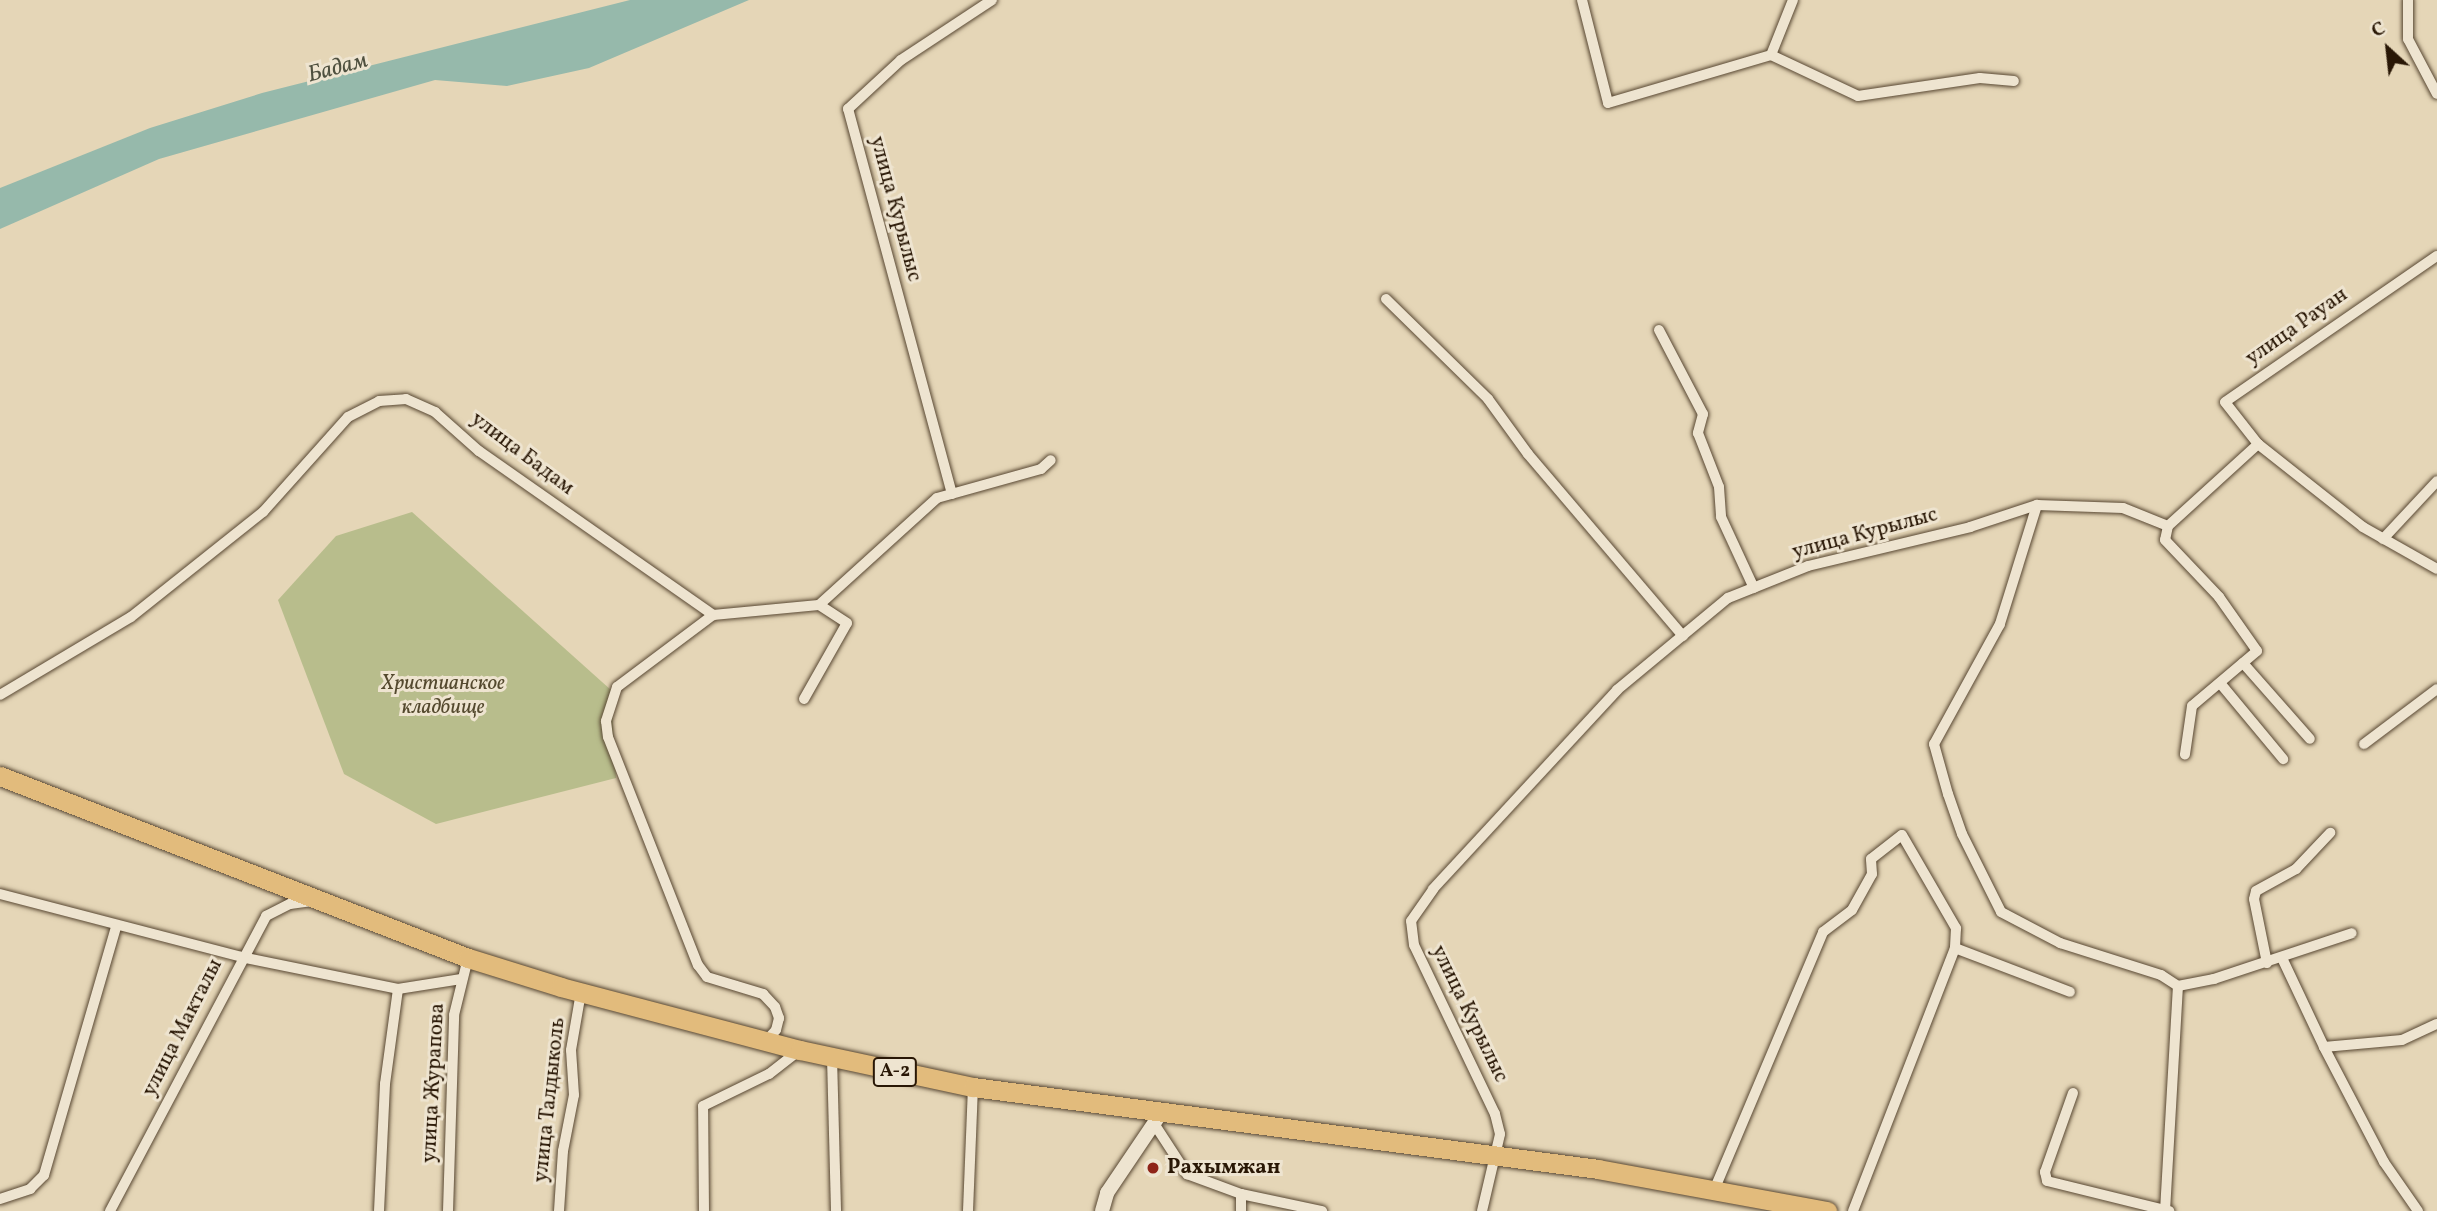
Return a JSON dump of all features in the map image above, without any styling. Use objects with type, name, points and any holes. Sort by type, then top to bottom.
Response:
[{"type":"highway","name":"A-2","points":[[0,776],[468,958],[581,992],[800,1050],[973,1087],[1158,1119],[1494,1157],[1715,1188],[1764,1205],[1828,1211]]},
{"type":"street","name":"улица Курылыс","points":[[952,494],[848,109],[901,60],[992,0]]},
{"type":"street","points":[[1582,0],[1608,103],[1771,55],[1858,96],[1980,78],[2014,81]]},
{"type":"street","points":[[1771,55],[1793,0]]},
{"type":"street","points":[[2408,0],[2407,39],[2437,94]]},
{"type":"street","name":"улица Рауан","points":[[2258,444],[2225,402],[2437,256]]},
{"type":"street","points":[[1386,299],[1488,399],[1528,454],[1682,636]]},
{"type":"street","points":[[1659,330],[1703,414],[1698,433],[1719,487],[1721,517],[1754,588]]},
{"type":"street","name":"улица Бадам","points":[[0,695],[131,617],[263,512],[348,417],[379,401],[406,399],[435,412],[479,451],[713,615]]},
{"type":"street","points":[[2185,754],[2192,706],[2257,651],[2219,597],[2165,540],[2168,526],[2258,444],[2383,539],[2437,569]]},
{"type":"street","points":[[766,1041],[779,1018],[763,994],[707,977],[698,965],[608,737],[606,721],[617,687],[713,615],[819,605],[937,498],[1041,469],[1051,460]]},
{"type":"street","points":[[2383,539],[2437,481]]},
{"type":"street","name":"улица Курылыс","points":[[1482,1211],[1500,1134],[1496,1114],[1414,945],[1411,921],[1433,889],[1617,690],[1728,598],[1808,566],[1970,527],[2037,505],[2123,508],[2168,526]]},
{"type":"street","points":[[2037,505],[2000,624],[1934,744],[1962,834],[2001,912],[2060,943],[2161,975],[2178,986],[2267,963],[2352,933]]},
{"type":"street","points":[[804,699],[847,623],[819,605]]},
{"type":"street","points":[[2243,663],[2310,738]]},
{"type":"street","points":[[2220,683],[2283,759]]},
{"type":"street","points":[[2364,744],[2437,689]]},
{"type":"street","points":[[2267,963],[2254,899],[2256,891],[2296,869],[2330,833]]},
{"type":"street","points":[[1715,1188],[1823,932],[1852,910],[1872,874],[1871,859],[1902,835],[1956,928],[1955,948],[1853,1211]]},
{"type":"street","points":[[0,894],[116,927],[241,957],[398,989],[461,979]]},
{"type":"street","name":"улица Макталы","points":[[110,1211],[241,957],[266,916],[289,904],[321,900]]},
{"type":"street","points":[[0,1199],[30,1189],[44,1175],[116,927]]},
{"type":"street","points":[[1955,948],[2070,992]]},
{"type":"street","name":"улица Журапова","points":[[448,1211],[454,1014],[468,958]]},
{"type":"street","points":[[2282,958],[2384,1162],[2418,1211]]},
{"type":"street","points":[[2073,1093],[2045,1172],[2047,1181],[2167,1211],[2178,986]]},
{"type":"street","points":[[379,1211],[385,1084],[398,989]]},
{"type":"street","name":"улица Талдыколь","points":[[559,1211],[563,1151],[574,1095],[571,1050],[581,992]]},
{"type":"street","points":[[2325,1046],[2402,1040],[2437,1024]]},
{"type":"street","points":[[704,1211],[703,1106],[769,1074],[800,1050]]},
{"type":"street","points":[[832,1057],[836,1211]]},
{"type":"street","points":[[968,1211],[973,1087]]},
{"type":"street","points":[[1102,1211],[1107,1193],[1158,1119],[1187,1174],[1241,1194],[1322,1211]]},
{"type":"street","points":[[1241,1194],[1241,1211]]},
{"type":"green space","name":"Христианское кладбище","points":[[412,512],[611,690],[616,778],[436,824],[344,774],[278,600],[336,536]]},
{"type":"shaded area","points":[[630,0],[749,0],[589,68],[507,86],[435,80],[159,159],[0,229],[0,188],[150,128],[262,93]]},
{"type":"place","name":"Рахымжан","points":[[1153,1168]]},
{"type":"water label","name":"Бадам","points":[[338,68]]}]
